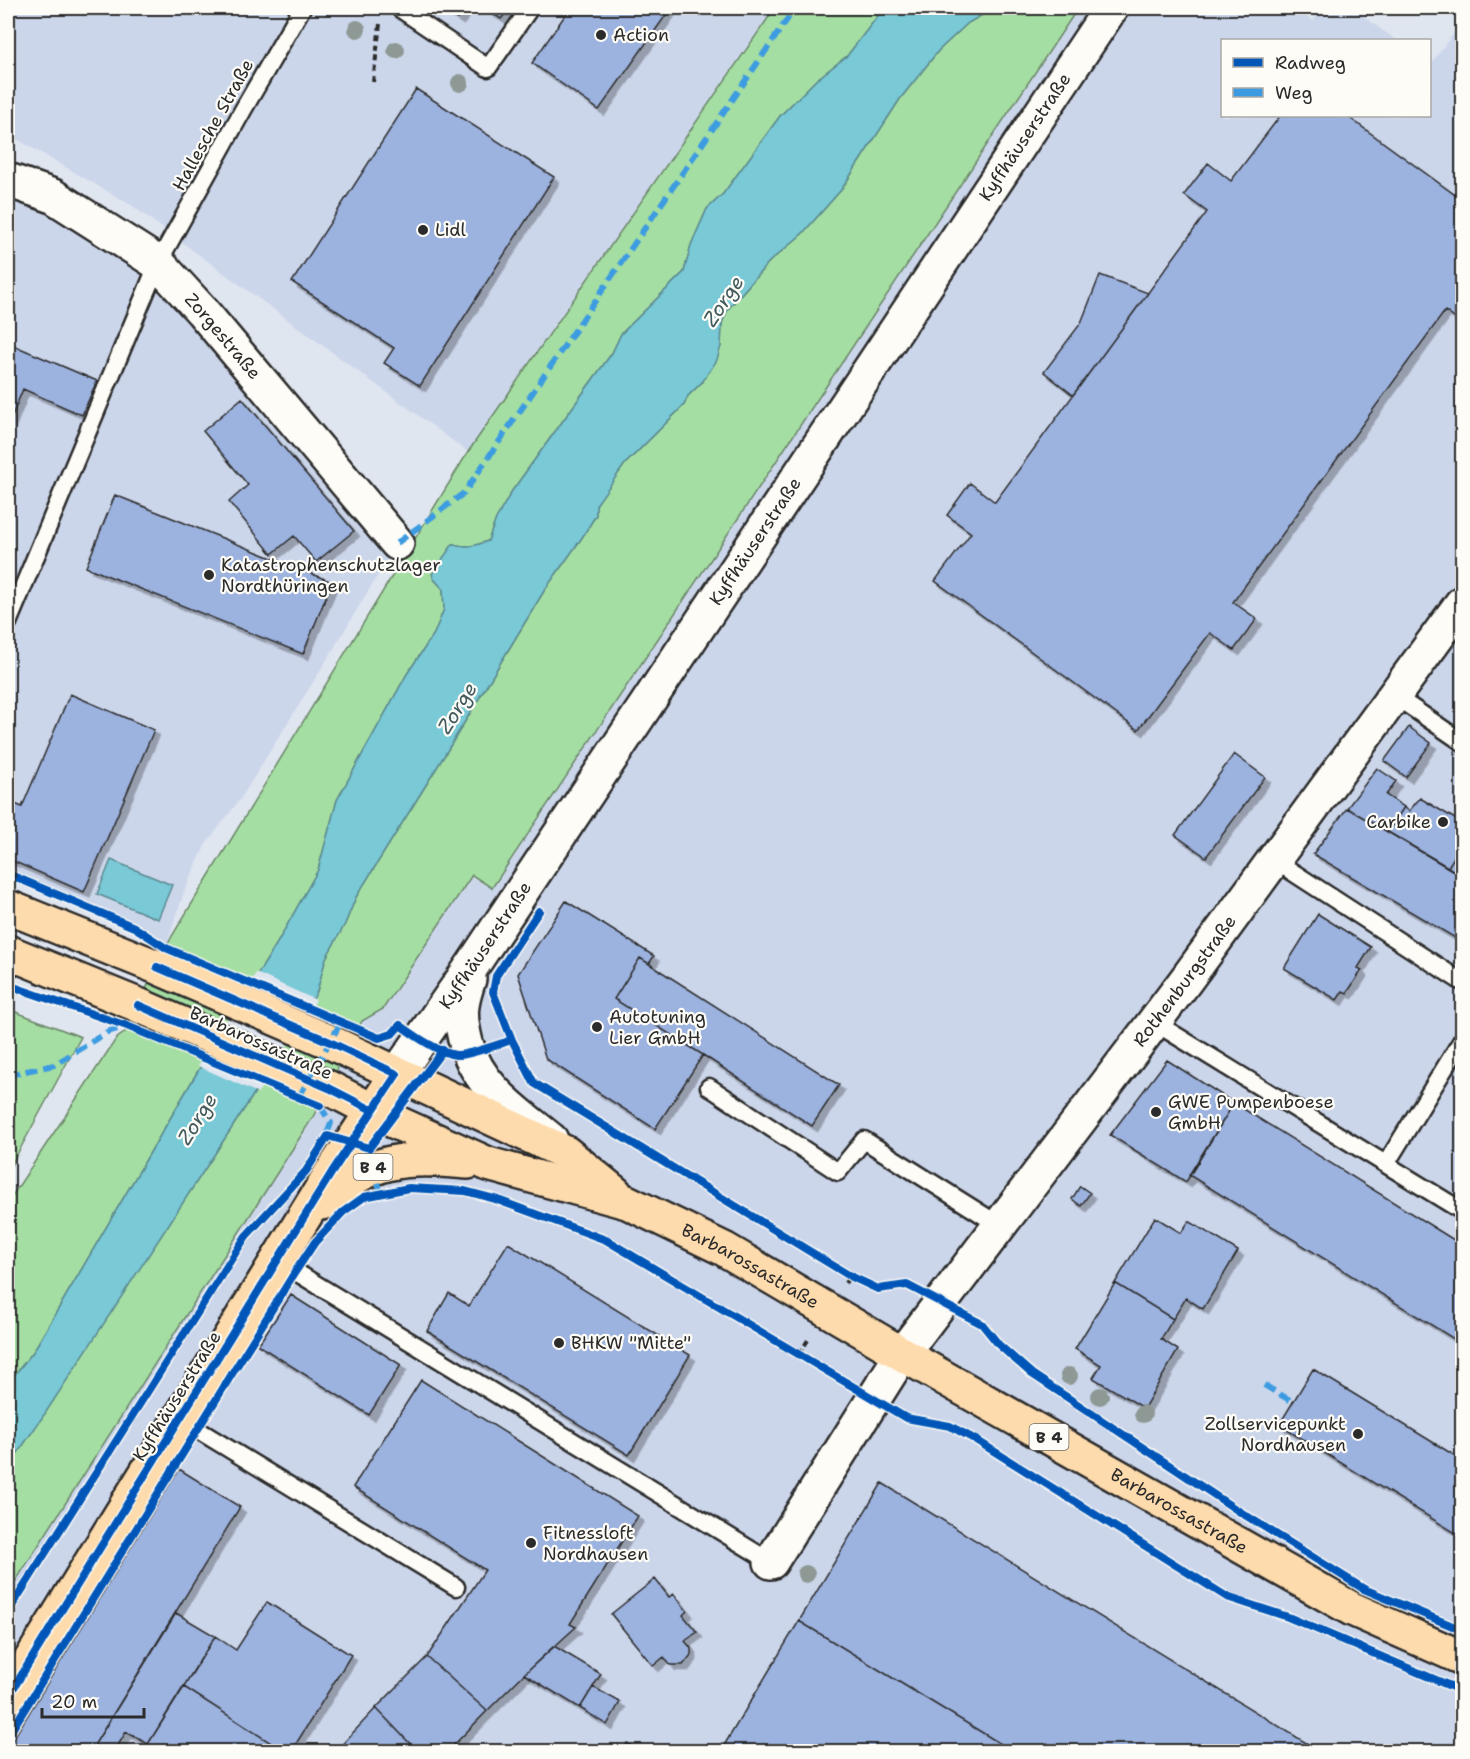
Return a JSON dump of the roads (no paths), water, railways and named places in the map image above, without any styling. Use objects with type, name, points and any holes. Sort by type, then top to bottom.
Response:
[{"type":"main road","name":"Barbarossastraße","points":[[8,908],[157,967],[348,1051],[566,1153],[627,1202]]},
{"type":"main road","name":"Barbarossastraße","points":[[8,952],[138,1005],[329,1088],[488,1164],[627,1202],[724,1249],[902,1354],[1352,1609],[1462,1658]]},
{"type":"main road","name":"Kyffhäuserstraße","points":[[8,1697],[283,1252],[397,1074]]},
{"type":"main road","name":"B 4","points":[[283,1252],[318,1207],[332,1193],[375,1166],[388,1162],[433,1159],[488,1164]]},
{"type":"street","name":"Kyffhäuserstraße","points":[[397,1074],[472,966],[1111,8]]},
{"type":"street","name":"Zorgestraße","points":[[8,180],[53,196],[158,263],[202,311],[397,543]]},
{"type":"street","name":"Rothenburgstraße","points":[[902,1354],[1154,1022],[1462,603]]},
{"type":"street","name":"Barbarossastraße","points":[[472,966],[462,1006],[461,1023],[469,1053],[476,1068],[498,1095],[566,1153]]},
{"type":"street","points":[[771,1562],[902,1354]]},
{"type":"lane","name":"Hallesche Straße","points":[[8,623],[158,263],[302,8]]},
{"type":"lane","points":[[399,8],[488,68],[530,8]]},
{"type":"lane","points":[[1395,696],[1462,742]]},
{"type":"lane","points":[[1274,860],[1462,982]]},
{"type":"lane","points":[[1154,1022],[1462,1211]]},
{"type":"lane","points":[[1386,1164],[1462,1040]]},
{"type":"lane","points":[[709,1087],[838,1172],[864,1140],[999,1225]]},
{"type":"lane","points":[[283,1252],[771,1562]]},
{"type":"lane","points":[[180,1419],[456,1587]]},
{"type":"water","name":"Zorge","points":[[884,8],[994,8],[968,23],[939,50],[900,99],[841,190],[802,234],[769,262],[728,309],[722,323],[721,346],[717,360],[703,381],[688,396],[684,405],[625,464],[596,505],[596,515],[544,591],[356,897],[345,924],[326,958],[317,991],[310,1005],[8,1467],[8,1383],[33,1352],[198,1071],[276,945],[318,870],[337,800],[407,674],[434,634],[444,609],[443,589],[432,574],[453,544],[470,546],[488,541],[496,519],[512,491],[612,353],[621,334],[684,272],[691,245],[707,209],[723,194],[780,116],[816,80],[847,56]]},
{"type":"water","points":[[111,860],[172,885],[158,919],[97,894]]},
{"type":"place","name":"Action","points":[[601,35]]},
{"type":"place","name":"Lidl","points":[[423,230]]},
{"type":"place","name":"Katastrophenschutzlager Nordthüringen","points":[[209,575]]},
{"type":"place","name":"Carbike","points":[[1443,822]]},
{"type":"place","name":"Autotuning Lier GmbH","points":[[597,1027]]},
{"type":"place","name":"GWE Pumpenboese GmbH","points":[[1156,1112]]},
{"type":"place","name":"BHKW \"Mitte\"","points":[[559,1343]]},
{"type":"place","name":"Zollservicepunkt Nordhausen","points":[[1358,1434]]},
{"type":"place","name":"Fitnessloft Nordhausen","points":[[531,1543]]}]
